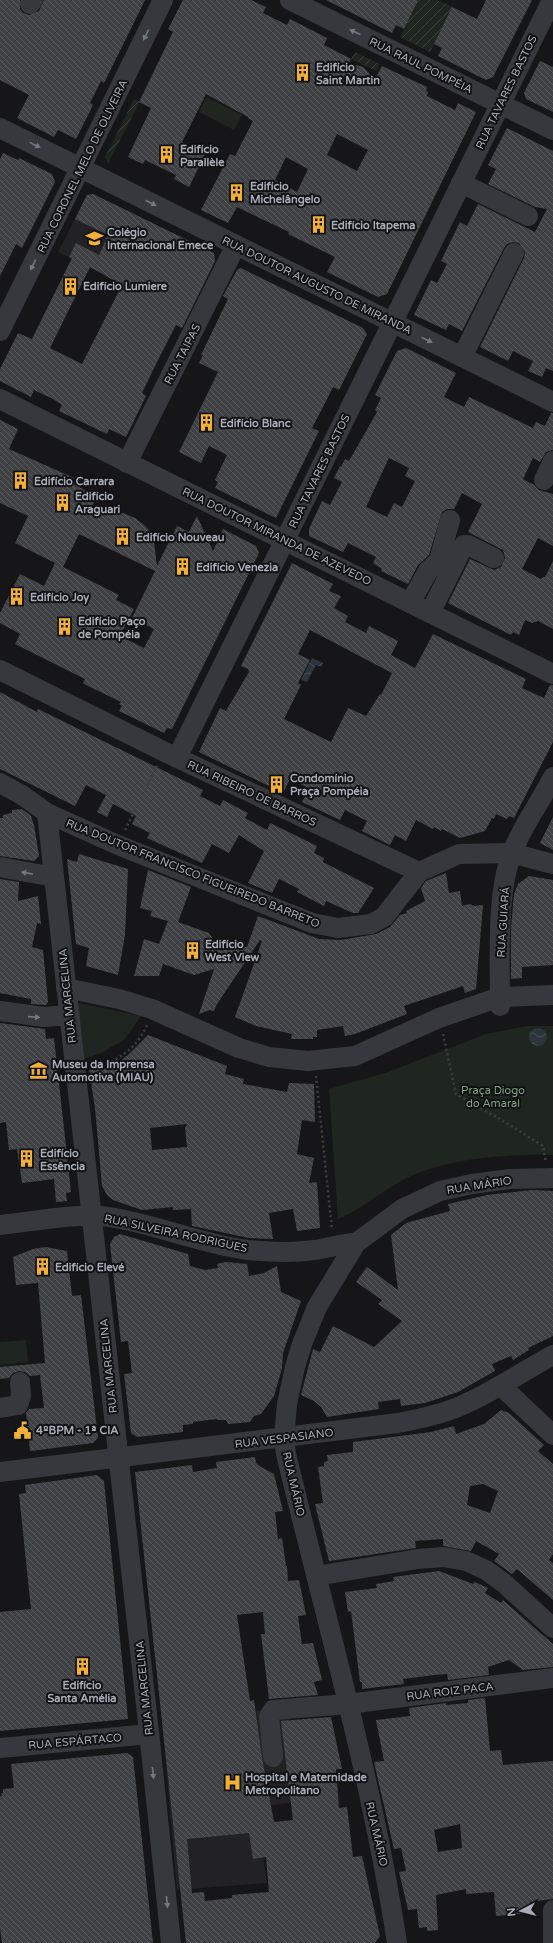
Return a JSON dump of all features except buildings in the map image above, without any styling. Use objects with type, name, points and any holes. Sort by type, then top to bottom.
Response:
[{"type":"street","name":"RUA CORONEL MELO DE OLIVEIRA","points":[[0,331],[163,0]]},
{"type":"street","name":"RUA RAUL POMPÉIA","points":[[290,0],[553,130]]},
{"type":"street","name":"RUA TAVARES BASTOS","points":[[177,758],[552,0]]},
{"type":"street","name":"RUA DOUTOR AUGUSTO DE MIRANDA","points":[[0,128],[553,402]]},
{"type":"street","points":[[461,183],[528,216]]},
{"type":"street","name":"RUA TAIPAS","points":[[127,463],[236,246]]},
{"type":"street","points":[[462,357],[514,253]]},
{"type":"street","name":"RUA DOUTOR MIRANDA DE AZEVEDO","points":[[0,399],[127,463],[285,539],[553,674]]},
{"type":"street","points":[[544,480],[553,461]]},
{"type":"street","points":[[410,603],[428,571],[439,561],[450,520]]},
{"type":"street","points":[[430,613],[464,545],[468,545],[494,558]]},
{"type":"street","name":"RUA RIBEIRO DE BARROS","points":[[0,670],[177,758],[419,872]]},
{"type":"street","name":"RUA GUIARÁ","points":[[496,1001],[503,892],[512,853],[553,777]]},
{"type":"street","name":"RUA DOUTOR FRANCISCO FIGUEIREDO BARRETO","points":[[0,783],[22,795],[47,813],[118,845],[312,923],[326,927],[361,926],[371,924],[384,917],[419,872]]},
{"type":"street","name":"RUA MARCELINA","points":[[47,813],[171,1943]]},
{"type":"street","points":[[419,872],[459,854],[512,853],[553,864]]},
{"type":"street","points":[[0,867],[54,877]]},
{"type":"street","points":[[66,988],[119,999],[152,1009],[239,1048],[287,1060],[315,1061],[355,1056],[439,1018],[496,1001],[553,995]]},
{"type":"street","points":[[496,1001],[553,1008]]},
{"type":"street","points":[[0,1012],[44,1017],[69,1015]]},
{"type":"street","name":"RUA MÁRIO","points":[[397,1943],[387,1880],[348,1704],[284,1438],[287,1404],[302,1344],[317,1307],[356,1243],[402,1209],[440,1191],[472,1184],[503,1180],[550,1178]]},
{"type":"street","name":"RUA SILVEIRA RODRIGUES","points":[[0,1225],[91,1216],[125,1220],[212,1243],[247,1250],[275,1252],[314,1250],[356,1243]]},
{"type":"street","name":"RUA VESPASIANO","points":[[0,1472],[284,1438],[398,1423],[430,1417],[458,1407],[501,1386],[553,1355]]},
{"type":"street","points":[[0,1408],[18,1405],[21,1396],[20,1382]]},
{"type":"street","points":[[501,1386],[553,1435]]},
{"type":"street","points":[[316,1576],[418,1559],[444,1557],[466,1561],[486,1570],[505,1584],[553,1628]]},
{"type":"street","name":"RUA ROIZ PACA","points":[[273,1757],[269,1717],[273,1710],[348,1704],[553,1678]]},
{"type":"street","name":"RUA ESPÁRTACO","points":[[0,1748],[149,1734]]},
{"type":"street","points":[[552,1943],[553,1910]]},
{"type":"path","points":[[118,845],[151,779]]},
{"type":"path","points":[[76,1069],[102,1065],[126,1053],[136,1044],[143,1033],[152,1009]]},
{"type":"path","points":[[439,1018],[456,1094],[543,1146],[550,1178]]},
{"type":"path","points":[[315,1061],[334,1246]]},
{"type":"shaded area","name":"Colégio Internacional Emece","points":[[93,194],[135,214],[112,261],[122,283],[58,252],[87,195]]},
{"type":"shaded area","name":"Hospital e Maternidade Metropolitano","points":[[288,1707],[297,1802],[255,1807],[267,1883],[177,1890],[162,1722]]},
{"type":"green space","points":[[418,0],[438,0],[453,7],[430,52],[400,37]]},
{"type":"green space","points":[[355,52],[380,64],[376,71],[351,59]]},
{"type":"green space","points":[[206,97],[242,115],[234,130],[199,112]]},
{"type":"green space","points":[[134,99],[140,102],[108,163],[105,157]]},
{"type":"green space","points":[[78,1003],[141,1016],[124,1040],[101,1053],[84,1059]]},
{"type":"green space","name":"Praça Diogo do Amaral","points":[[527,1026],[553,1026],[553,1155],[516,1155],[475,1159],[436,1167],[417,1173],[401,1181],[355,1211],[338,1219],[329,1089],[388,1072],[486,1034]]},
{"type":"green space","points":[[26,1340],[28,1362],[0,1365],[0,1342]]},
{"type":"water","points":[[312,658],[323,663],[321,667],[316,665],[307,682],[301,680]]},
{"type":"water","points":[[538,1028],[542,1029],[546,1033],[546,1041],[542,1045],[538,1046],[534,1045],[530,1041],[529,1037],[530,1033],[534,1029]]},
{"type":"place","name":"Edifício Saint Martin","points":[[303,73]]},
{"type":"place","name":"Edifício Parallèle","points":[[167,155]]},
{"type":"place","name":"Edifício Michelângelo","points":[[237,192]]},
{"type":"place","name":"Edifício Itapema","points":[[318,225]]},
{"type":"place","name":"Colégio Internacional Emece","points":[[94,238]]},
{"type":"place","name":"Edifício Lumiere","points":[[70,286]]},
{"type":"place","name":"Edifício Blanc","points":[[207,423]]},
{"type":"place","name":"Edifício Carrara","points":[[21,481]]},
{"type":"place","name":"Edifício Araguari","points":[[62,502]]},
{"type":"place","name":"Edifício Nouveau","points":[[123,537]]},
{"type":"place","name":"Edifício Venezia","points":[[183,567]]},
{"type":"place","name":"Edifício Joy","points":[[17,597]]},
{"type":"place","name":"Edifício Paço de Pompéia","points":[[65,627]]},
{"type":"place","name":"Condomínio Praça Pompéia","points":[[277,784]]},
{"type":"place","name":"Edifício West View","points":[[192,950]]},
{"type":"place","name":"Museu da Imprensa Automotiva (MIAU)","points":[[39,1070]]},
{"type":"place","name":"Edifício Essência","points":[[27,1159]]},
{"type":"place","name":"Edifício Elevé","points":[[42,1267]]},
{"type":"place","name":"4ºBPM - 1ª CIA","points":[[23,1430]]},
{"type":"place","name":"Edifício Santa Amélia","points":[[82,1667]]},
{"type":"place","name":"Hospital e Maternidade Metropolitano","points":[[232,1783]]}]
